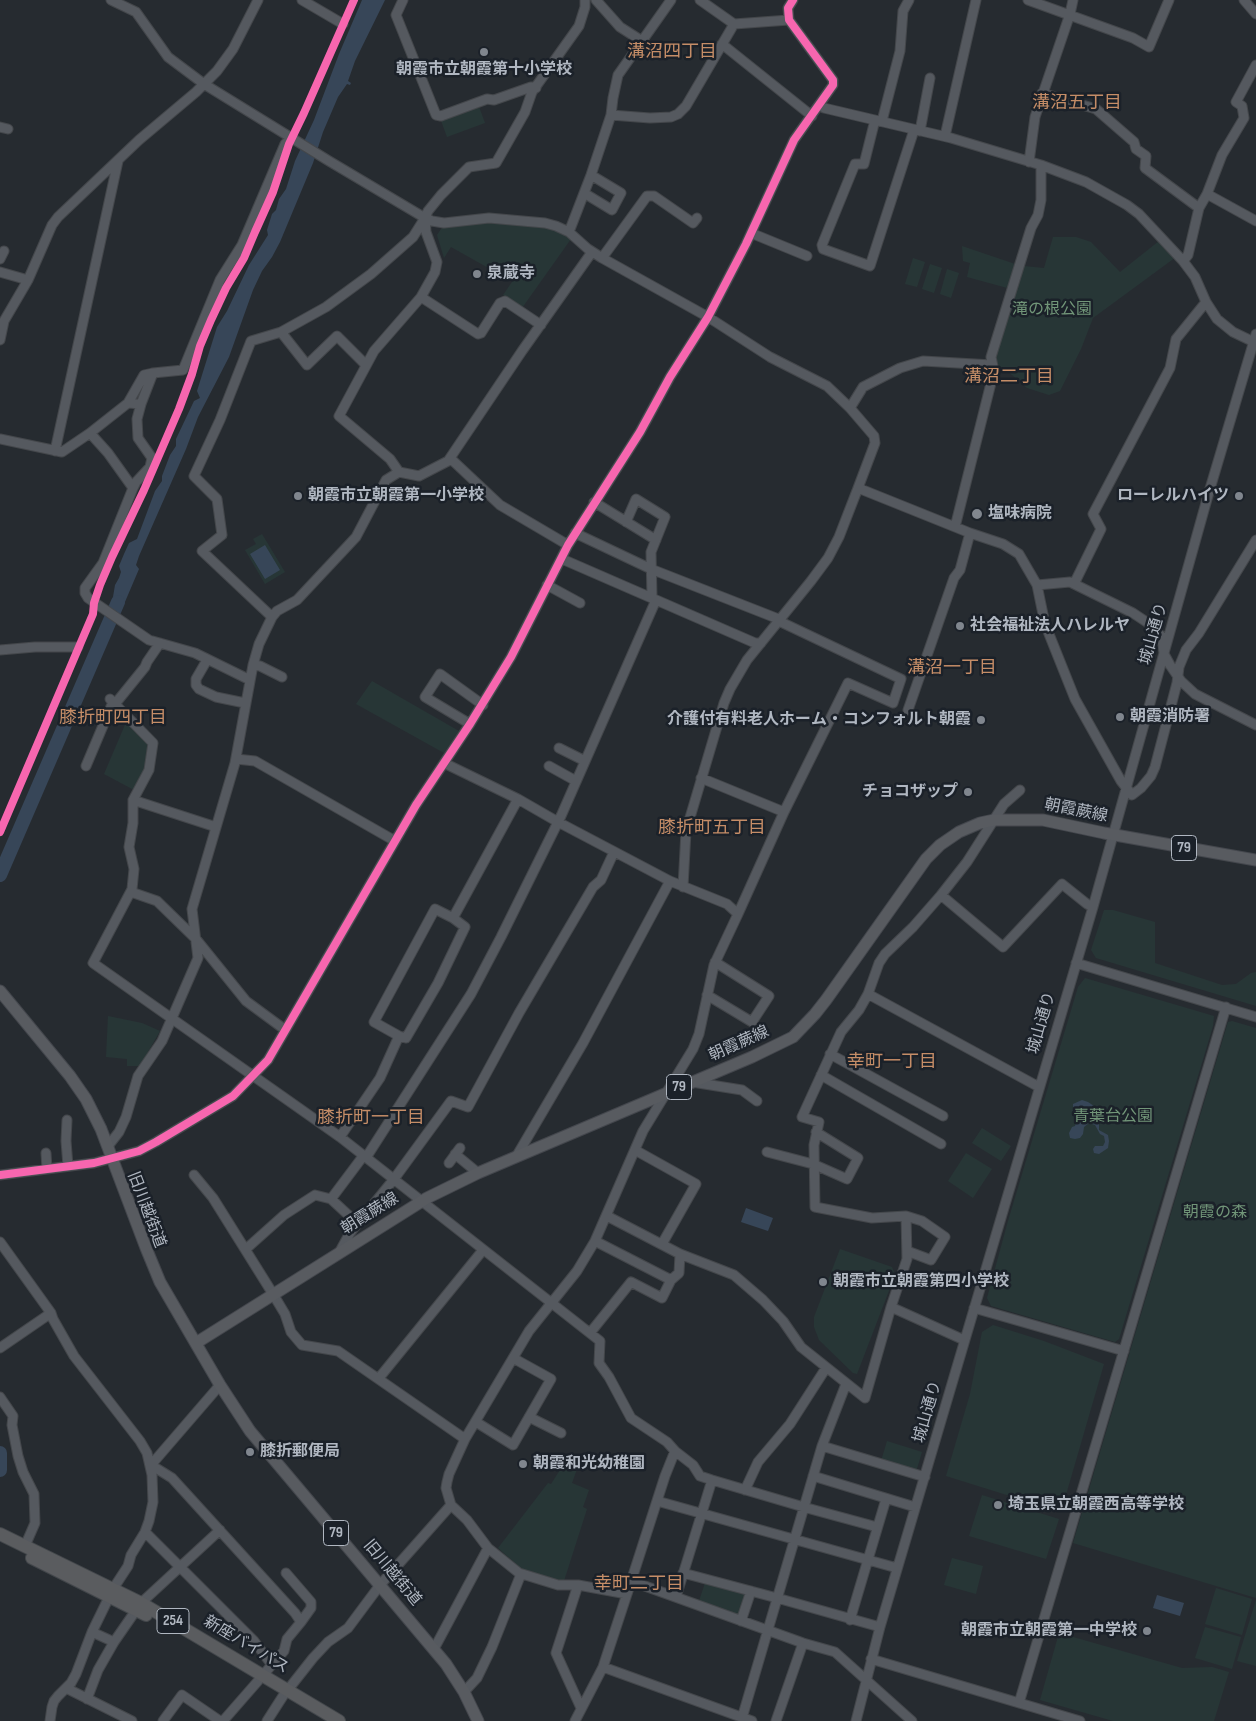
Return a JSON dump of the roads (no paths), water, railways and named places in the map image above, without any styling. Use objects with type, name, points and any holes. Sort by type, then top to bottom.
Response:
[{"type":"highway","name":"新座バイパス","points":[[0,1534],[111,1594]]},
{"type":"highway","name":"新座バイパス","points":[[0,1543],[139,1606],[261,1679],[339,1721]]},
{"type":"highway","name":"新座バイパス","points":[[286,1693],[324,1721]]},
{"type":"main road","name":"朝霞蕨線","points":[[196,1344],[421,1201],[516,1156],[779,1044],[800,1030],[826,1000],[926,859],[940,845],[959,832],[980,822],[994,820],[1043,820],[1113,835],[1256,860]]},
{"type":"main road","name":"旧川越街道","points":[[0,992],[77,1085],[94,1114],[160,1282],[220,1385],[250,1431],[434,1649],[453,1674],[478,1721]]},
{"type":"street","points":[[111,0],[136,12],[168,57],[204,84],[425,218],[444,223],[489,218],[536,222],[556,226],[569,232],[602,258],[708,317],[770,357],[827,386],[872,432],[875,439],[858,488],[839,537],[828,558],[760,643],[740,670],[730,689],[714,735],[686,831],[683,887]]},
{"type":"street","points":[[0,340],[4,321],[28,280],[52,225],[58,217],[216,72],[233,49],[258,0]]},
{"type":"street","points":[[302,0],[343,24]]},
{"type":"street","points":[[403,0],[396,15],[436,115],[441,116],[487,99],[494,100],[531,87],[536,88]]},
{"type":"street","points":[[272,617],[202,551],[222,535],[217,499],[194,476],[220,420],[251,340],[281,332],[326,306],[372,274],[413,237],[428,211],[469,167],[496,163],[500,159],[536,88],[579,26],[585,7],[585,0]]},
{"type":"street","points":[[596,0],[620,27],[642,41]]},
{"type":"street","points":[[569,232],[610,115],[618,75],[671,0]]},
{"type":"street","points":[[700,0],[734,24],[789,20]]},
{"type":"street","points":[[0,1175],[94,1163],[138,1150],[156,1142],[232,1096],[268,1060],[284,1029],[416,805],[483,705],[511,657],[568,544],[640,432],[670,376],[708,317],[751,233],[794,140],[833,85],[833,80],[789,20],[788,8],[792,0]]},
{"type":"street","points":[[909,0],[903,11],[900,51],[864,164],[855,164],[822,245],[823,249],[870,266],[917,130],[930,78]]},
{"type":"street","points":[[945,136],[976,0]]},
{"type":"street","points":[[1028,0],[1133,38],[1149,47],[1169,0]]},
{"type":"street","points":[[1030,162],[1035,117],[1073,0]]},
{"type":"street","points":[[1244,0],[1256,14]]},
{"type":"street","points":[[610,115],[650,118],[671,117],[678,114],[686,106],[734,24]]},
{"type":"street","points":[[722,44],[812,116]]},
{"type":"street","points":[[1183,261],[1188,254],[1199,208],[1207,194],[1222,155],[1244,118],[1242,106],[1236,102],[1256,65]]},
{"type":"street","points":[[1042,93],[1096,109],[1134,142],[1136,149],[1146,156],[1145,168],[1199,208]]},
{"type":"street","points":[[819,105],[945,136],[1041,165],[1086,182],[1127,205],[1139,214],[1196,277],[1206,302],[1217,319],[1233,332],[1255,340]]},
{"type":"street","points":[[0,438],[62,452],[128,403],[144,375],[183,370],[220,280],[242,245],[285,144],[292,138]]},
{"type":"street","points":[[55,451],[118,161]]},
{"type":"street","points":[[955,527],[994,371],[991,357],[1031,228],[1038,215],[1041,200],[1041,165]]},
{"type":"street","points":[[584,193],[612,210],[621,192],[590,175]]},
{"type":"street","points":[[1207,194],[1256,221]]},
{"type":"street","points":[[602,258],[646,196],[654,196],[693,223],[697,218]]},
{"type":"street","points":[[399,472],[390,459],[339,416],[374,351],[420,297],[435,272],[437,262],[426,232],[425,218]]},
{"type":"street","points":[[751,233],[807,256]]},
{"type":"street","points":[[108,1146],[119,1132],[126,1117],[138,1076],[162,1041],[198,958],[192,908],[236,759],[252,665],[259,644],[272,617],[277,611],[297,600],[356,537],[386,480],[399,472],[419,476],[450,458],[592,252]]},
{"type":"street","points":[[0,272],[28,280]]},
{"type":"street","points":[[420,297],[478,334],[500,303],[505,301],[541,325]]},
{"type":"street","points":[[1074,584],[1101,529],[1093,514],[1170,368],[1176,339],[1206,302]]},
{"type":"street","points":[[281,332],[306,365],[337,336],[366,365]]},
{"type":"street","name":"城山通り","points":[[856,1721],[871,1659],[897,1568],[1093,907],[1209,492],[1255,340]]},
{"type":"street","points":[[850,408],[862,387],[900,368],[924,361],[992,365]]},
{"type":"street","points":[[153,373],[140,404],[137,419],[138,438],[152,458],[150,467],[136,482],[102,564],[85,588],[85,593],[97,605],[149,640],[182,648],[250,680]]},
{"type":"street","points":[[128,403],[140,404]]},
{"type":"street","points":[[90,433],[133,488]]},
{"type":"street","points":[[450,458],[500,505],[568,544]]},
{"type":"street","points":[[858,488],[970,533],[1003,544],[1019,554],[1037,585],[1046,624],[1075,699],[1132,795],[1142,788],[1155,767],[1179,667],[1186,650],[1199,633],[1256,540]]},
{"type":"street","points":[[331,1199],[361,1159],[369,1153],[470,994],[558,822],[585,761],[654,599],[651,552],[664,517],[636,499],[626,522]]},
{"type":"street","points":[[594,502],[656,540]]},
{"type":"street","points":[[575,533],[652,569],[779,620],[901,679],[892,703],[848,683],[784,812],[715,962],[699,1034],[693,1049],[643,1132],[595,1241],[577,1271],[551,1302],[513,1358],[465,1439],[449,1474],[446,1488],[451,1505],[467,1520],[488,1548],[521,1574],[558,1585],[578,1584],[627,1594]]},
{"type":"street","points":[[908,710],[954,578],[960,570],[970,533]]},
{"type":"street","points":[[562,558],[755,643],[760,643]]},
{"type":"street","points":[[1037,585],[1070,582],[1133,613],[1148,623],[1162,637],[1164,654],[1170,665],[1181,681],[1195,694],[1256,725]]},
{"type":"street","points":[[547,585],[580,603]]},
{"type":"street","points":[[86,766],[113,702],[145,667],[146,662],[160,643]]},
{"type":"street","points":[[0,650],[35,647],[78,647]]},
{"type":"street","points":[[208,660],[196,679],[196,685],[199,689],[216,697],[246,703]]},
{"type":"street","points":[[252,665],[260,666],[282,677]]},
{"type":"street","points":[[470,724],[425,697],[440,674],[483,705]]},
{"type":"street","points":[[113,702],[153,743],[149,770],[133,800],[133,823],[128,848],[134,869],[131,892],[94,963],[340,1137],[600,1341],[599,1363],[609,1377],[631,1418],[667,1442],[693,1466],[700,1476],[877,1527]]},
{"type":"street","points":[[559,748],[585,761]]},
{"type":"street","points":[[236,759],[255,761],[395,841]]},
{"type":"street","points":[[444,763],[518,799],[670,882],[727,904],[738,914]]},
{"type":"street","points":[[549,766],[576,781]]},
{"type":"street","points":[[701,778],[784,812]]},
{"type":"street","points":[[907,1251],[931,1260],[945,1237],[922,1221],[906,1216],[872,1218],[815,1206],[813,1164],[814,1145],[819,1122],[802,1117],[841,1032],[859,1010],[868,994],[879,964],[886,954],[913,927],[967,862],[1004,804],[1020,790]]},
{"type":"street","points":[[452,918],[518,799]]},
{"type":"street","points":[[133,800],[216,827]]},
{"type":"street","points":[[338,1253],[350,1233],[394,1179],[451,1101],[468,1107],[534,988],[593,887],[600,880],[614,852]]},
{"type":"street","points":[[516,1156],[583,1043],[670,882]]},
{"type":"street","points":[[940,895],[1003,948],[1062,884],[1093,907]]},
{"type":"street","points":[[131,892],[157,901],[196,939],[246,1001],[284,1029]]},
{"type":"street","points":[[435,909],[465,927],[438,983],[406,1038],[399,1036],[374,1022],[435,909]]},
{"type":"street","points":[[707,995],[752,1022],[769,996],[715,962]]},
{"type":"street","points":[[1076,963],[1256,1016]]},
{"type":"street","points":[[868,994],[1039,1086]]},
{"type":"street","points":[[1019,1703],[1226,1007]]},
{"type":"street","points":[[340,1137],[380,1078],[399,1036]]},
{"type":"street","points":[[830,1054],[942,1116]]},
{"type":"street","points":[[821,1075],[941,1144]]},
{"type":"street","points":[[692,1082],[742,1090],[757,1101]]},
{"type":"street","points":[[67,1120],[68,1166]]},
{"type":"street","points":[[767,1152],[813,1164],[847,1179],[858,1158],[816,1132]]},
{"type":"street","points":[[635,1150],[696,1184],[662,1244]]},
{"type":"street","points":[[449,1163],[458,1151],[478,1173]]},
{"type":"street","points":[[46,1153],[46,1169]]},
{"type":"street","points":[[194,1175],[213,1198],[274,1294],[285,1314],[291,1332],[302,1345],[338,1351],[465,1439]]},
{"type":"street","points":[[246,1250],[284,1215],[315,1195],[331,1199],[358,1224]]},
{"type":"street","points":[[607,1216],[680,1254],[734,1275],[763,1300],[783,1321],[801,1348],[865,1398],[891,1306],[908,1259],[906,1216]]},
{"type":"street","points":[[595,1241],[671,1280]]},
{"type":"street","points":[[0,1242],[51,1313],[74,1356],[140,1441],[150,1465],[153,1502],[145,1532],[131,1555],[128,1566],[111,1594],[92,1632],[76,1674],[54,1701],[50,1721]]},
{"type":"street","points":[[379,1378],[483,1250]]},
{"type":"street","points":[[590,1333],[631,1282],[662,1298],[671,1280],[680,1273],[680,1254]]},
{"type":"street","points":[[891,1306],[964,1340]]},
{"type":"street","points":[[974,1308],[1124,1351]]},
{"type":"street","points":[[0,1348],[51,1313]]},
{"type":"street","points":[[476,1422],[513,1445],[551,1379],[513,1358]]},
{"type":"street","points":[[746,1490],[758,1462],[790,1424],[826,1368]]},
{"type":"street","points":[[742,1718],[822,1446],[846,1384]]},
{"type":"street","points":[[150,1465],[220,1385]]},
{"type":"street","points":[[0,1397],[13,1416],[12,1425],[18,1456],[23,1472],[34,1494],[34,1523],[25,1546]]},
{"type":"street","points":[[529,1417],[561,1433]]},
{"type":"street","points":[[822,1446],[925,1477]]},
{"type":"street","points":[[575,1721],[604,1667],[675,1451]]},
{"type":"street","points":[[150,1465],[172,1478],[289,1606],[300,1622]]},
{"type":"street","points":[[813,1476],[915,1507]]},
{"type":"street","points":[[676,1597],[712,1480]]},
{"type":"street","points":[[850,1620],[886,1499]]},
{"type":"street","points":[[657,1501],[867,1558],[897,1568]]},
{"type":"street","points":[[267,1721],[286,1693],[324,1645],[348,1628],[380,1585],[451,1505]]},
{"type":"street","points":[[87,1699],[98,1670],[114,1642],[139,1606],[220,1530]]},
{"type":"street","points":[[145,1532],[254,1641],[272,1665]]},
{"type":"street","points":[[434,1649],[488,1548]]},
{"type":"street","points":[[163,1721],[182,1695],[221,1721],[261,1679],[284,1651],[287,1639],[310,1608],[311,1602],[286,1573]]},
{"type":"street","points":[[683,1573],[880,1628]]},
{"type":"street","points":[[464,1692],[477,1678],[521,1574]]},
{"type":"street","points":[[632,1581],[803,1643],[835,1652],[912,1721]]},
{"type":"street","points":[[578,1584],[556,1653],[581,1708]]},
{"type":"street","points":[[741,1620],[751,1591]]},
{"type":"street","points":[[92,1632],[114,1642]]},
{"type":"street","points":[[776,1721],[803,1643]]},
{"type":"street","points":[[871,1659],[1074,1720]]},
{"type":"street","points":[[604,1667],[752,1721]]},
{"type":"street","points":[[66,1688],[132,1721]]},
{"type":"water","points":[[362,0],[385,0],[355,61],[348,81],[351,83],[350,85],[347,84],[338,97],[280,242],[253,290],[229,357],[198,417],[139,556],[136,565],[139,569],[116,623],[105,616],[121,572],[119,566],[129,543],[137,539],[155,491],[162,481],[170,455],[176,446],[176,439],[194,401],[200,398],[197,391],[217,327],[227,311],[249,265],[268,235],[267,230],[272,214],[276,210],[279,199],[286,189],[295,161],[314,120]]},
{"type":"water","points":[[265,545],[280,570],[265,579],[250,554]]},
{"type":"water","points":[[1082,1100],[1094,1106],[1096,1112],[1094,1118],[1099,1123],[1099,1130],[1108,1135],[1108,1148],[1099,1154],[1094,1153],[1093,1149],[1095,1146],[1103,1146],[1105,1142],[1104,1136],[1100,1134],[1095,1125],[1089,1123],[1084,1127],[1080,1138],[1070,1138],[1069,1133],[1072,1127],[1075,1126],[1077,1119],[1073,1112],[1073,1104]]},
{"type":"water","points":[[746,1208],[773,1218],[768,1231],[741,1222]]},
{"type":"water","points":[[1157,1595],[1184,1603],[1180,1616],[1153,1608]]},
{"type":"waterway","points":[[0,875],[118,602]]},
{"type":"waterway","points":[[0,1453],[0,1470]]},
{"type":"place","name":"朝霞市立朝霞第十小学校","points":[[484,52]]},
{"type":"place","name":"泉蔵寺","points":[[477,274]]},
{"type":"place","name":"朝霞市立朝霞第一小学校","points":[[298,496]]},
{"type":"place","name":"ローレルハイツ","points":[[1239,496]]},
{"type":"place","name":"塩味病院","points":[[977,514]]},
{"type":"place","name":"社会福祉法人ハレルヤ","points":[[960,626]]},
{"type":"place","name":"朝霞消防署","points":[[1120,717]]},
{"type":"place","name":"介護付有料老人ホーム・コンフォルト朝霞","points":[[981,720]]},
{"type":"place","name":"チョコザップ","points":[[968,792]]},
{"type":"place","name":"朝霞市立朝霞第四小学校","points":[[823,1282]]},
{"type":"place","name":"膝折郵便局","points":[[250,1452]]},
{"type":"place","name":"朝霞和光幼稚園","points":[[523,1464]]},
{"type":"place","name":"埼玉県立朝霞西高等学校","points":[[998,1505]]},
{"type":"place","name":"朝霞市立朝霞第一中学校","points":[[1147,1631]]},
{"type":"district","name":"溝沼四丁目","points":[[672,52]]},
{"type":"district","name":"溝沼五丁目","points":[[1077,103]]},
{"type":"district","name":"溝沼二丁目","points":[[1009,377]]},
{"type":"district","name":"溝沼一丁目","points":[[952,668]]},
{"type":"district","name":"膝折町四丁目","points":[[113,718]]},
{"type":"district","name":"膝折町五丁目","points":[[712,828]]},
{"type":"district","name":"幸町一丁目","points":[[892,1062]]},
{"type":"district","name":"膝折町一丁目","points":[[371,1118]]},
{"type":"district","name":"幸町二丁目","points":[[639,1584]]},
{"type":"park label","name":"滝の根公園","points":[[1052,310]]},
{"type":"park label","name":"青葉台公園","points":[[1113,1117]]},
{"type":"park label","name":"朝霞の森","points":[[1215,1213]]}]
